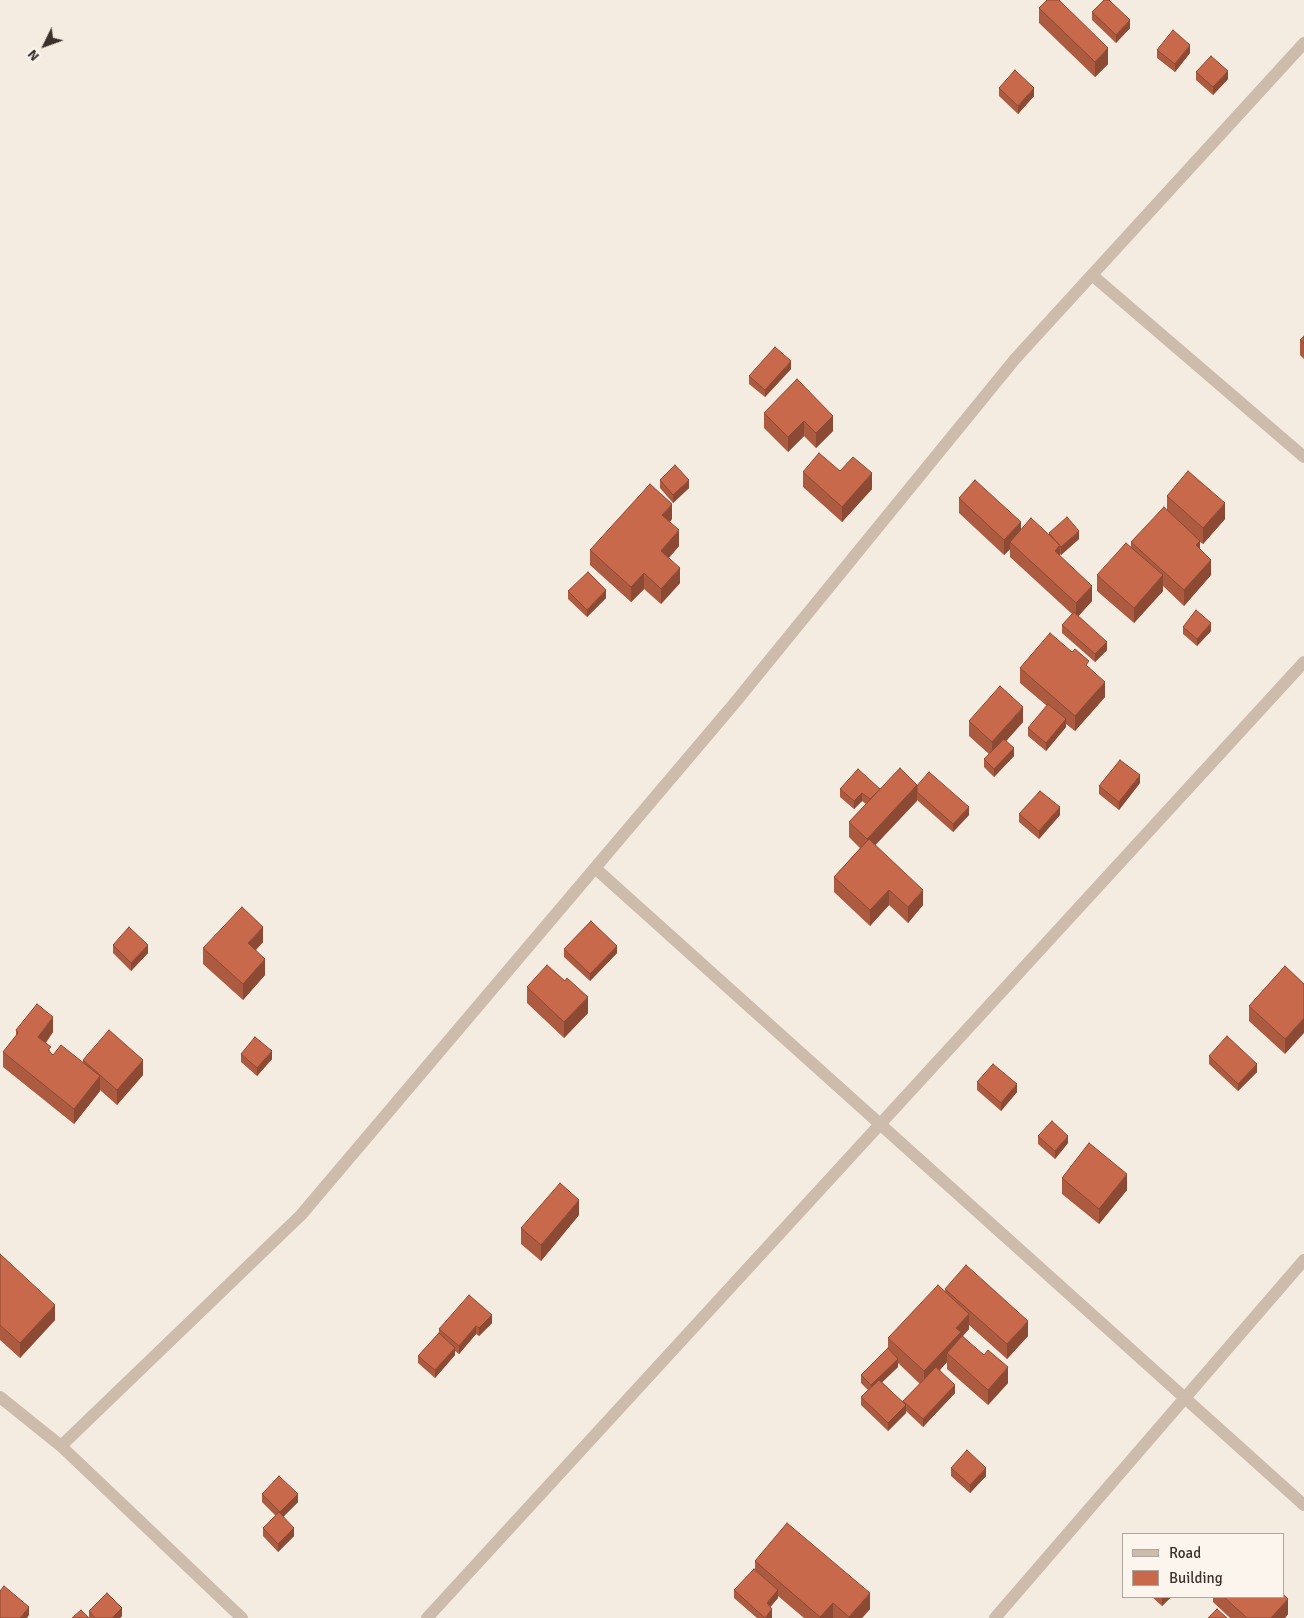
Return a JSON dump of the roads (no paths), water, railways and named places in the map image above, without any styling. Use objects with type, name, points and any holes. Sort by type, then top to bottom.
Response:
[{"type":"street","points":[[61,1446],[301,1215],[733,705],[1015,359],[1304,43]]},
{"type":"street","points":[[1092,274],[1304,457]]},
{"type":"street","points":[[428,1618],[1304,662]]},
{"type":"street","points":[[595,868],[1304,1505]]},
{"type":"street","points":[[995,1618],[1304,1260]]},
{"type":"street","points":[[0,1398],[61,1446],[242,1618]]}]
